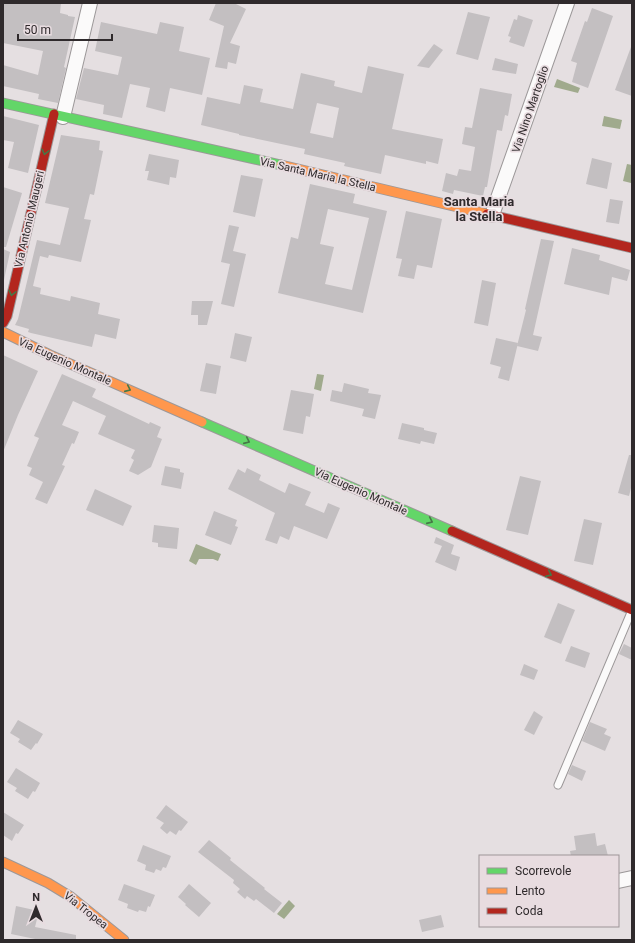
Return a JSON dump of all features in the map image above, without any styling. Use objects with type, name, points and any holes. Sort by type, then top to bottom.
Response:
[{"type":"street","points":[[59,116],[90,3]]},
{"type":"street","name":"Via Nino Martoglio","points":[[492,216],[567,3]]},
{"type":"street","name":"Via Santa Maria la Stella","points":[[3,103],[336,178],[632,248]]},
{"type":"street","name":"Via Antonio Maugeri","points":[[3,323],[7,316],[59,116]]},
{"type":"street","name":"Via Eugenio Montale","points":[[3,332],[50,355],[632,610]]},
{"type":"street","name":"Via Tropea","points":[[3,862],[48,883],[70,897],[124,940]]},
{"type":"street","points":[[619,880],[632,878]]},
{"type":"lane","points":[[558,785],[632,610]]},
{"type":"shaded area","points":[[557,79],[580,88],[578,93],[554,87]]},
{"type":"shaded area","points":[[604,116],[622,120],[620,129],[602,126]]},
{"type":"shaded area","points":[[627,164],[632,165],[631,183],[623,181]]},
{"type":"shaded area","points":[[317,374],[324,375],[321,391],[314,389]]},
{"type":"shaded area","points":[[196,544],[221,554],[218,561],[213,559],[199,559],[196,565],[189,561]]},
{"type":"shaded area","points":[[289,900],[295,906],[284,919],[277,914]]},
{"type":"building","points":[[3,3],[61,3],[60,13],[75,17],[58,103],[38,99],[39,94],[3,86],[3,65],[38,75],[43,51],[3,43]]},
{"type":"building","points":[[216,3],[234,3],[246,9],[230,43],[240,46],[236,64],[228,62],[227,69],[215,67],[224,26],[209,20]]},
{"type":"building","points":[[592,8],[613,16],[588,88],[572,82],[577,63],[571,61],[585,21],[587,22]]},
{"type":"building","points":[[468,12],[490,17],[478,60],[456,54]]},
{"type":"building","points":[[518,15],[533,20],[524,47],[509,42],[511,37],[508,36],[514,19],[517,20]]},
{"type":"building","points":[[101,22],[157,34],[160,22],[184,27],[179,51],[210,58],[202,95],[170,88],[165,112],[146,107],[150,88],[130,84],[122,118],[103,114],[104,105],[76,99],[84,68],[118,75],[122,57],[95,51]]},
{"type":"building","points":[[434,44],[443,50],[429,68],[417,66]]},
{"type":"building","points":[[631,47],[632,48],[632,96],[615,90]]},
{"type":"building","points":[[495,58],[518,64],[516,74],[492,70]]},
{"type":"building","points":[[368,66],[404,74],[392,129],[443,139],[438,164],[426,161],[426,164],[385,155],[381,174],[344,166],[345,163],[304,154],[305,149],[201,125],[207,97],[240,104],[244,85],[263,89],[260,102],[293,109],[301,73],[335,81],[334,86],[362,93]],"holes":[[[317,103],[339,108],[333,138],[310,133]]]},
{"type":"building","points":[[480,88],[512,94],[508,116],[505,115],[502,131],[497,130],[487,187],[485,187],[483,196],[454,190],[453,194],[442,191],[446,173],[457,176],[459,169],[471,171],[475,147],[462,144],[465,127],[472,128]]},
{"type":"building","points":[[3,116],[39,125],[28,173],[8,168],[14,142],[3,140]]},
{"type":"building","points":[[61,135],[100,141],[99,150],[103,151],[94,195],[90,194],[84,219],[91,220],[81,262],[49,255],[48,258],[40,256],[33,286],[41,288],[40,294],[70,301],[71,296],[100,303],[98,314],[120,319],[116,339],[95,334],[92,347],[31,333],[28,332],[29,329],[15,325],[18,319],[37,240],[60,245],[69,208],[45,203]]},
{"type":"building","points":[[149,154],[179,160],[176,178],[170,177],[169,185],[147,180],[149,171],[145,171]]},
{"type":"building","points":[[592,158],[612,163],[607,189],[586,184]]},
{"type":"building","points":[[241,175],[263,179],[255,217],[233,212]]},
{"type":"building","points":[[310,184],[355,194],[353,203],[387,211],[363,313],[278,293],[291,237],[298,239]],"holes":[[[328,209],[369,218],[352,290],[325,284],[334,247],[320,244]]]},
{"type":"building","points":[[3,187],[22,193],[6,247],[3,247]]},
{"type":"building","points":[[610,199],[623,201],[619,224],[606,222]]},
{"type":"building","points":[[406,211],[442,219],[432,268],[417,265],[414,279],[398,276],[402,259],[396,258]]},
{"type":"building","points":[[229,225],[239,227],[233,251],[246,254],[234,307],[221,304],[230,264],[221,262]]},
{"type":"building","points":[[541,239],[554,241],[533,335],[542,337],[538,351],[517,346]]},
{"type":"building","points":[[572,248],[600,255],[599,260],[630,270],[627,281],[612,277],[609,295],[564,284]]},
{"type":"building","points":[[3,249],[10,252],[4,280],[3,280]]},
{"type":"building","points":[[482,280],[496,283],[488,326],[474,323]]},
{"type":"building","points":[[192,301],[213,301],[207,325],[198,325],[198,315],[191,315]]},
{"type":"building","points":[[235,333],[252,337],[246,362],[230,358]]},
{"type":"building","points":[[496,338],[518,343],[509,381],[498,378],[501,367],[490,364]]},
{"type":"building","points":[[3,355],[38,371],[3,452]]},
{"type":"building","points":[[206,363],[221,366],[216,394],[200,391]]},
{"type":"building","points":[[62,374],[96,389],[92,397],[149,424],[150,422],[161,427],[157,437],[162,439],[151,467],[138,475],[129,471],[134,460],[131,458],[135,450],[98,434],[106,416],[73,401],[62,425],[79,432],[62,465],[65,466],[47,504],[35,499],[43,482],[29,475],[32,468],[27,466],[39,438],[34,436]]},
{"type":"building","points":[[344,383],[369,389],[368,393],[381,395],[375,419],[362,416],[364,409],[330,401],[332,390],[342,392]]},
{"type":"building","points":[[291,390],[314,394],[310,417],[306,416],[303,434],[283,430]]},
{"type":"building","points":[[402,423],[424,428],[424,430],[437,433],[434,444],[421,441],[420,444],[398,439]]},
{"type":"building","points":[[629,455],[632,455],[632,484],[629,496],[618,493]]},
{"type":"building","points":[[165,466],[180,469],[180,472],[184,473],[181,489],[161,485]]},
{"type":"building","points":[[247,468],[261,475],[259,480],[285,493],[289,483],[311,492],[305,505],[324,513],[328,503],[340,508],[327,539],[294,526],[289,540],[280,536],[277,544],[265,540],[275,513],[228,489],[238,469],[245,473]]},
{"type":"building","points":[[520,476],[541,481],[528,535],[506,530]]},
{"type":"building","points":[[95,489],[132,506],[123,526],[86,510]]},
{"type":"building","points":[[214,511],[237,520],[235,526],[238,527],[231,545],[205,535]]},
{"type":"building","points":[[584,519],[602,523],[593,565],[574,561]]},
{"type":"building","points":[[154,525],[179,528],[177,549],[158,547],[158,543],[152,542]]},
{"type":"building","points":[[436,537],[454,545],[451,554],[460,557],[456,571],[435,562],[442,546],[434,543]]},
{"type":"building","points":[[558,603],[575,610],[561,644],[544,637]]},
{"type":"building","points":[[624,644],[632,648],[632,660],[619,654]]},
{"type":"building","points":[[571,646],[590,653],[585,668],[565,661]]},
{"type":"building","points":[[524,664],[538,670],[534,680],[520,675]]},
{"type":"building","points":[[534,711],[543,717],[534,735],[524,730]]},
{"type":"building","points":[[18,720],[43,734],[31,750],[18,742],[20,739],[10,733]]},
{"type":"building","points":[[590,722],[607,729],[604,734],[611,737],[605,751],[582,741]]},
{"type":"building","points":[[572,765],[586,771],[582,781],[568,774]]},
{"type":"building","points":[[16,768],[40,783],[35,792],[33,791],[28,799],[15,791],[17,788],[7,782]]},
{"type":"building","points":[[166,805],[188,822],[176,835],[170,831],[167,834],[160,828],[164,823],[156,818]]},
{"type":"building","points":[[3,812],[24,825],[18,834],[16,833],[12,841],[3,835]]},
{"type":"building","points":[[595,833],[597,846],[605,844],[608,855],[571,855],[570,851],[576,850],[574,836]]},
{"type":"building","points":[[209,840],[231,858],[230,860],[282,903],[274,913],[256,899],[254,901],[247,896],[245,899],[237,892],[240,889],[233,883],[234,880],[198,852]]},
{"type":"building","points":[[143,845],[171,856],[166,868],[163,867],[161,871],[156,869],[154,873],[145,870],[146,865],[137,861]]},
{"type":"building","points":[[124,884],[155,895],[146,912],[139,910],[138,912],[127,908],[128,904],[118,900]]},
{"type":"building","points":[[189,884],[211,903],[199,917],[178,897]]},
{"type":"building","points":[[16,906],[39,911],[35,927],[76,935],[76,940],[40,940],[11,934]]},
{"type":"building","points":[[441,915],[444,927],[422,932],[419,920]]},
{"type":"traffic: fast","points":[[3,103],[281,165]]},
{"type":"traffic: fast","points":[[202,422],[452,531]]},
{"type":"traffic: slow","points":[[281,165],[487,214]]},
{"type":"traffic: slow","points":[[3,332],[50,355],[202,422]]},
{"type":"traffic: slow","points":[[3,862],[48,883],[71,897],[124,940]]},
{"type":"traffic: jam","points":[[3,323],[7,316],[54,114]]},
{"type":"traffic: jam","points":[[487,214],[632,248]]},
{"type":"traffic: jam","points":[[452,531],[632,610]]},
{"type":"district","name":"Santa Maria la Stella","points":[[479,208]]}]
